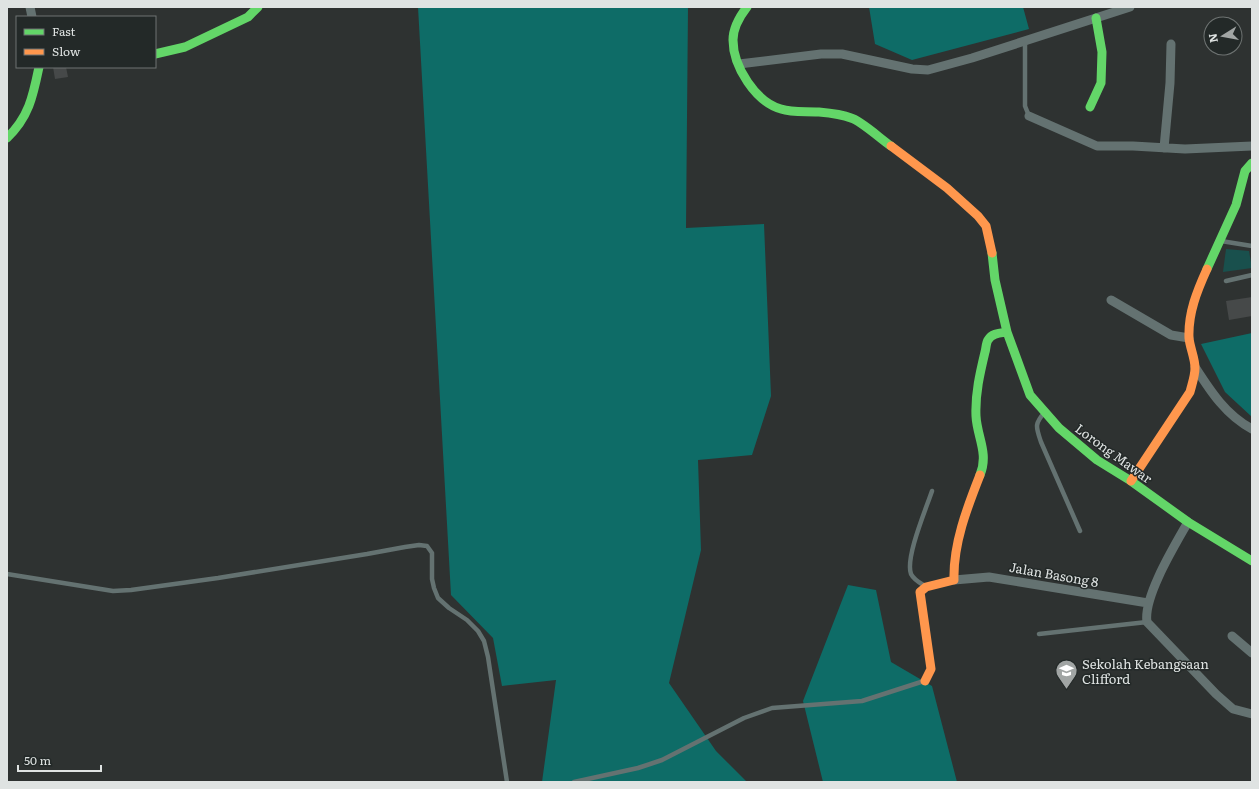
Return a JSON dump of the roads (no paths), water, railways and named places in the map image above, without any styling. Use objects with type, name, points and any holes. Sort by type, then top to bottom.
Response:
[{"type":"street","points":[[156,54],[185,47],[248,17],[258,7]]},
{"type":"street","name":"Lorong Mawar","points":[[747,7],[736,25],[733,39],[734,54],[749,85],[764,99],[775,107],[799,112],[831,113],[853,118],[947,188],[978,216],[986,226],[991,248],[995,280],[1007,332],[1030,395],[1059,428],[1097,460],[1188,522],[1252,560]]},
{"type":"street","points":[[739,64],[821,54],[842,54],[912,69],[928,70],[972,58],[1096,18],[1109,10],[1130,7]]},
{"type":"street","points":[[1090,107],[1101,83],[1102,52],[1096,18]]},
{"type":"street","points":[[1164,148],[1170,83],[1171,44]]},
{"type":"street","points":[[7,138],[18,127],[26,112],[36,85],[39,68]]},
{"type":"street","points":[[1029,116],[1097,146],[1133,146],[1186,149],[1252,146]]},
{"type":"street","points":[[1131,482],[1190,392],[1194,379],[1195,367],[1189,338],[1190,322],[1195,296],[1236,205],[1245,171],[1252,163]]},
{"type":"street","points":[[1111,300],[1171,335],[1189,338]]},
{"type":"street","points":[[924,681],[931,669],[920,592],[926,587],[954,580],[953,569],[956,552],[968,508],[983,467],[985,456],[977,427],[976,393],[988,340],[995,334],[1007,332]]},
{"type":"street","points":[[1195,367],[1213,395],[1226,410],[1243,424],[1252,429]]},
{"type":"street","points":[[1188,522],[1160,573],[1148,603],[1146,616],[1147,622],[1232,710],[1252,714]]},
{"type":"street","name":"Jalan Basong 8","points":[[954,580],[990,577],[1148,603]]},
{"type":"street","points":[[1232,636],[1252,653]]},
{"type":"lane","points":[[1025,40],[1025,106],[1029,116]]},
{"type":"lane","points":[[1219,241],[1252,246]]},
{"type":"lane","points":[[1226,281],[1252,275]]},
{"type":"lane","points":[[1045,412],[1038,420],[1037,430],[1040,442],[1080,531]]},
{"type":"lane","points":[[926,587],[916,581],[911,575],[910,566],[912,551],[932,491]]},
{"type":"lane","points":[[7,574],[114,592],[218,578],[405,547],[419,545],[427,546],[432,553],[432,579],[438,598],[449,608],[467,620],[478,631],[484,641],[488,657],[507,782]]},
{"type":"lane","points":[[1039,634],[1147,622]]},
{"type":"lane","points":[[574,782],[638,768],[662,760],[744,718],[772,708],[862,700],[924,681]]},
{"type":"place","name":"Sekolah Kebangsaan Clifford","points":[[1067,690]]}]
